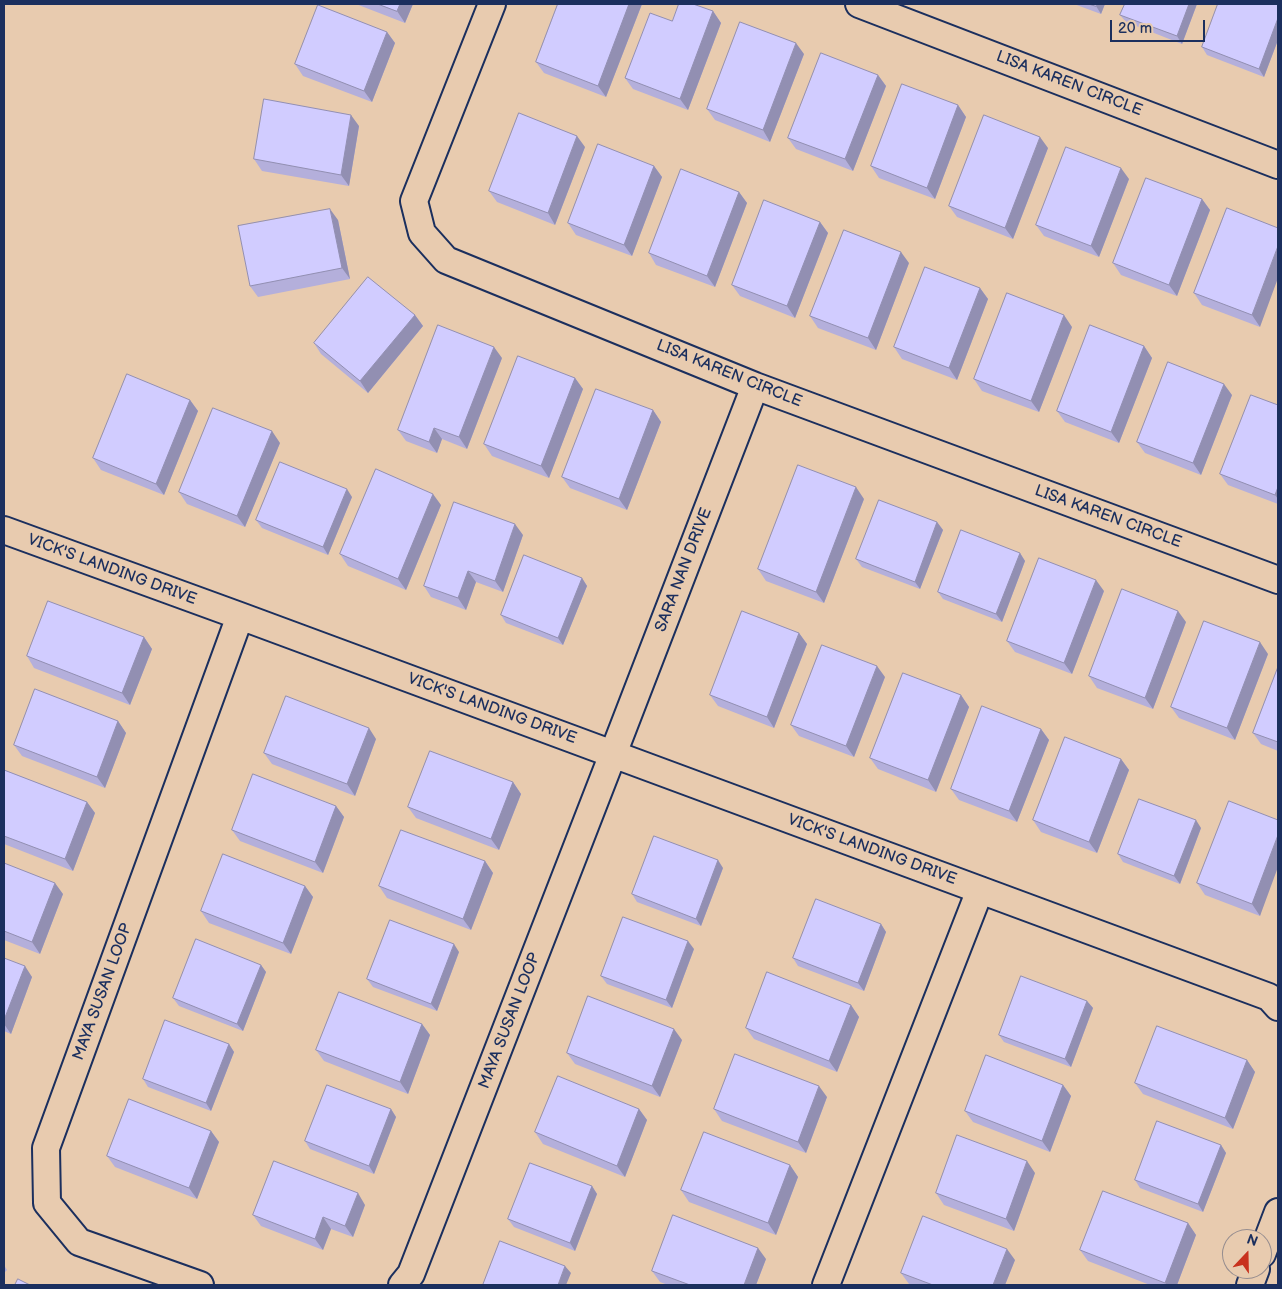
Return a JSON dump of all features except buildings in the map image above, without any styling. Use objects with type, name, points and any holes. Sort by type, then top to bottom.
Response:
[{"type":"street","name":"LISA KAREN CIRCLE","points":[[492,4],[414,200],[422,233],[446,260],[755,386],[1278,580]]},
{"type":"street","name":"LISA KAREN CIRCLE","points":[[859,4],[1278,165]]},
{"type":"street","name":"SARA NAN DRIVE","points":[[613,754],[755,386]]},
{"type":"street","name":"VICK'S LANDING DRIVE","points":[[4,530],[1269,997],[1278,1007]]},
{"type":"street","name":"MAYA SUSAN LOOP","points":[[200,1285],[79,1242],[47,1203],[46,1148],[240,616]]},
{"type":"street","name":"MAYA SUSAN LOOP","points":[[402,1285],[411,1274],[613,754]]},
{"type":"street","points":[[826,1285],[980,890]]},
{"type":"street","points":[[1272,1229],[1278,1212]]}]
